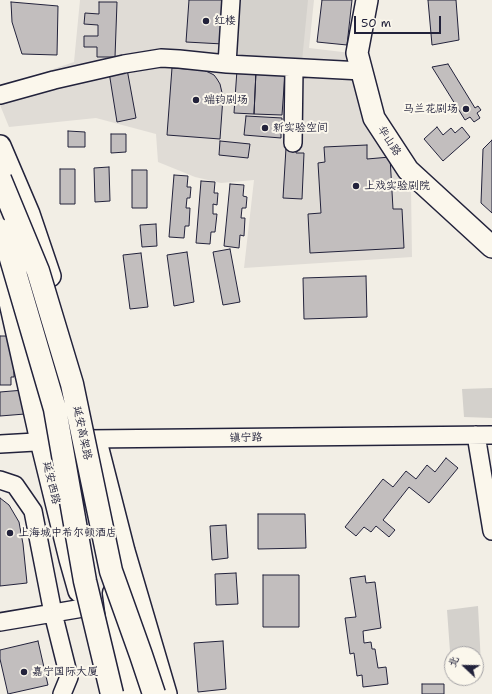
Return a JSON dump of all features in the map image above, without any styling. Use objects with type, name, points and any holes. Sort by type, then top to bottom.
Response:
[{"type":"highway","name":"延安高架路","points":[[0,180],[38,271],[72,384],[111,571],[122,654],[133,694]]},
{"type":"highway","name":"延安高架路","points":[[0,230],[6,244],[55,409],[85,581],[112,694]]},
{"type":"highway","points":[[111,571],[154,694]]},
{"type":"highway","points":[[85,581],[98,694]]},
{"type":"main road","name":"华山路","points":[[367,0],[357,53],[374,118],[408,170],[492,247]]},
{"type":"main road","points":[[0,146],[29,214],[60,307],[88,440],[122,619],[143,694]]},
{"type":"main road","name":"延安西路","points":[[0,272],[4,298],[26,370],[70,559],[107,694]]},
{"type":"main road","points":[[88,440],[98,449],[124,551],[166,694]]},
{"type":"street","points":[[227,64],[231,0]]},
{"type":"street","points":[[0,95],[54,80],[124,64],[161,58],[227,64],[362,71]]},
{"type":"street","points":[[293,143],[294,68]]},
{"type":"street","points":[[484,435],[492,531]]},
{"type":"street","name":"镇宁路","points":[[0,444],[88,440],[484,435]]},
{"type":"street","points":[[0,480],[15,485],[33,511],[53,613],[69,677],[62,694]]},
{"type":"street","points":[[0,622],[83,608]]},
{"type":"shaded area","points":[[80,0],[314,0],[309,48],[351,53],[374,133],[411,188],[412,257],[244,268],[254,180],[221,183],[195,177],[158,162],[156,134],[96,118],[9,127],[0,105],[0,87],[74,62]]},
{"type":"shaded area","points":[[236,0],[308,0],[302,61],[233,55]]},
{"type":"shaded area","points":[[492,388],[492,418],[464,417],[462,389]]},
{"type":"shaded area","points":[[478,606],[480,646],[450,646],[447,610]]},
{"type":"building","name":"红楼","points":[[189,0],[225,0],[223,44],[186,42]]},
{"type":"building","points":[[322,0],[352,0],[347,45],[317,42]]},
{"type":"building","points":[[428,0],[456,0],[459,40],[432,45]]},
{"type":"building","points":[[11,2],[58,6],[57,55],[22,54],[12,22]]},
{"type":"building","points":[[99,2],[117,2],[115,57],[97,57],[97,47],[84,47],[84,36],[98,36],[98,25],[84,24],[85,13],[99,14]]},
{"type":"building","points":[[448,64],[475,108],[478,106],[481,110],[477,113],[480,118],[474,122],[470,117],[465,120],[432,67]]},
{"type":"building","name":"端钧剧场","points":[[172,68],[203,70],[214,75],[217,79],[220,84],[223,97],[220,139],[167,135]]},
{"type":"building","points":[[127,69],[136,118],[117,122],[109,72]]},
{"type":"building","points":[[237,70],[256,71],[254,114],[234,113]]},
{"type":"building","points":[[256,71],[285,73],[282,115],[254,114]]},
{"type":"building","name":"新实验空间","points":[[246,116],[282,118],[282,123],[285,125],[285,131],[281,133],[281,138],[244,135]]},
{"type":"building","points":[[437,127],[443,135],[451,128],[455,133],[462,127],[470,137],[443,161],[424,139]]},
{"type":"building","points":[[68,131],[85,132],[85,147],[68,147]]},
{"type":"building","points":[[111,134],[126,134],[126,152],[111,153]]},
{"type":"building","points":[[492,140],[492,213],[481,203],[483,149]]},
{"type":"building","points":[[220,141],[250,144],[248,158],[219,155]]},
{"type":"building","name":"上戏实验剧院","points":[[367,145],[367,159],[390,157],[393,209],[402,209],[404,248],[310,253],[308,214],[321,213],[318,163],[325,162],[324,147]]},
{"type":"building","points":[[286,148],[296,149],[296,153],[304,153],[302,199],[283,198]]},
{"type":"building","points":[[109,167],[110,201],[95,202],[94,168]]},
{"type":"building","points":[[60,169],[75,169],[75,204],[60,204]]},
{"type":"building","points":[[132,170],[147,170],[147,208],[132,208]]},
{"type":"building","points":[[174,175],[188,176],[187,187],[191,187],[190,198],[187,198],[186,208],[190,208],[189,226],[185,226],[184,238],[169,237]]},
{"type":"building","points":[[201,181],[215,182],[214,193],[218,193],[217,205],[213,204],[213,214],[217,214],[215,232],[211,232],[210,244],[196,243]]},
{"type":"building","points":[[230,184],[244,185],[243,196],[247,197],[246,208],[242,208],[241,218],[245,218],[244,236],[240,235],[239,248],[224,246]]},
{"type":"building","points":[[156,224],[157,246],[142,247],[140,225]]},
{"type":"building","points":[[230,249],[240,302],[223,305],[213,252]]},
{"type":"building","points":[[187,252],[194,302],[174,306],[167,255]]},
{"type":"building","points":[[141,253],[148,307],[130,309],[123,255]]},
{"type":"building","points":[[366,276],[367,317],[304,319],[303,278]]},
{"type":"building","points":[[0,336],[12,336],[14,342],[14,377],[11,377],[11,385],[0,385]]},
{"type":"building","points":[[24,390],[25,414],[0,416],[0,392]]},
{"type":"building","points":[[446,458],[458,468],[429,503],[409,487],[383,520],[395,530],[389,537],[376,526],[371,532],[364,527],[356,536],[345,527],[383,479],[393,487],[406,471],[416,479],[427,465],[435,472]]},
{"type":"building","name":"上海城中希尔顿酒店","points":[[0,498],[9,505],[19,522],[27,583],[0,586]]},
{"type":"building","points":[[258,514],[305,514],[306,548],[258,549]]},
{"type":"building","points":[[226,525],[228,558],[212,560],[210,526]]},
{"type":"building","points":[[236,573],[238,604],[216,605],[215,574]]},
{"type":"building","points":[[263,575],[299,575],[299,627],[263,627]]},
{"type":"building","points":[[365,576],[366,583],[375,582],[381,628],[363,631],[364,643],[371,642],[372,649],[375,649],[378,668],[386,667],[388,684],[363,687],[362,675],[357,676],[354,653],[350,654],[345,618],[356,617],[350,578]]},
{"type":"building","name":"嘉宁国际大厦","points":[[38,641],[48,685],[8,694],[0,659],[0,650]]},
{"type":"building","points":[[223,641],[226,689],[198,692],[194,643]]},
{"type":"building","points":[[422,684],[444,684],[444,694],[422,694]]},
{"type":"place","name":"红楼","points":[[206,21]]},
{"type":"place","name":"端钧剧场","points":[[196,100]]},
{"type":"place","name":"马兰花剧场","points":[[466,109]]},
{"type":"place","name":"新实验空间","points":[[265,128]]},
{"type":"place","name":"上戏实验剧院","points":[[356,186]]},
{"type":"place","name":"上海城中希尔顿酒店","points":[[10,533]]},
{"type":"place","name":"嘉宁国际大厦","points":[[24,672]]}]
